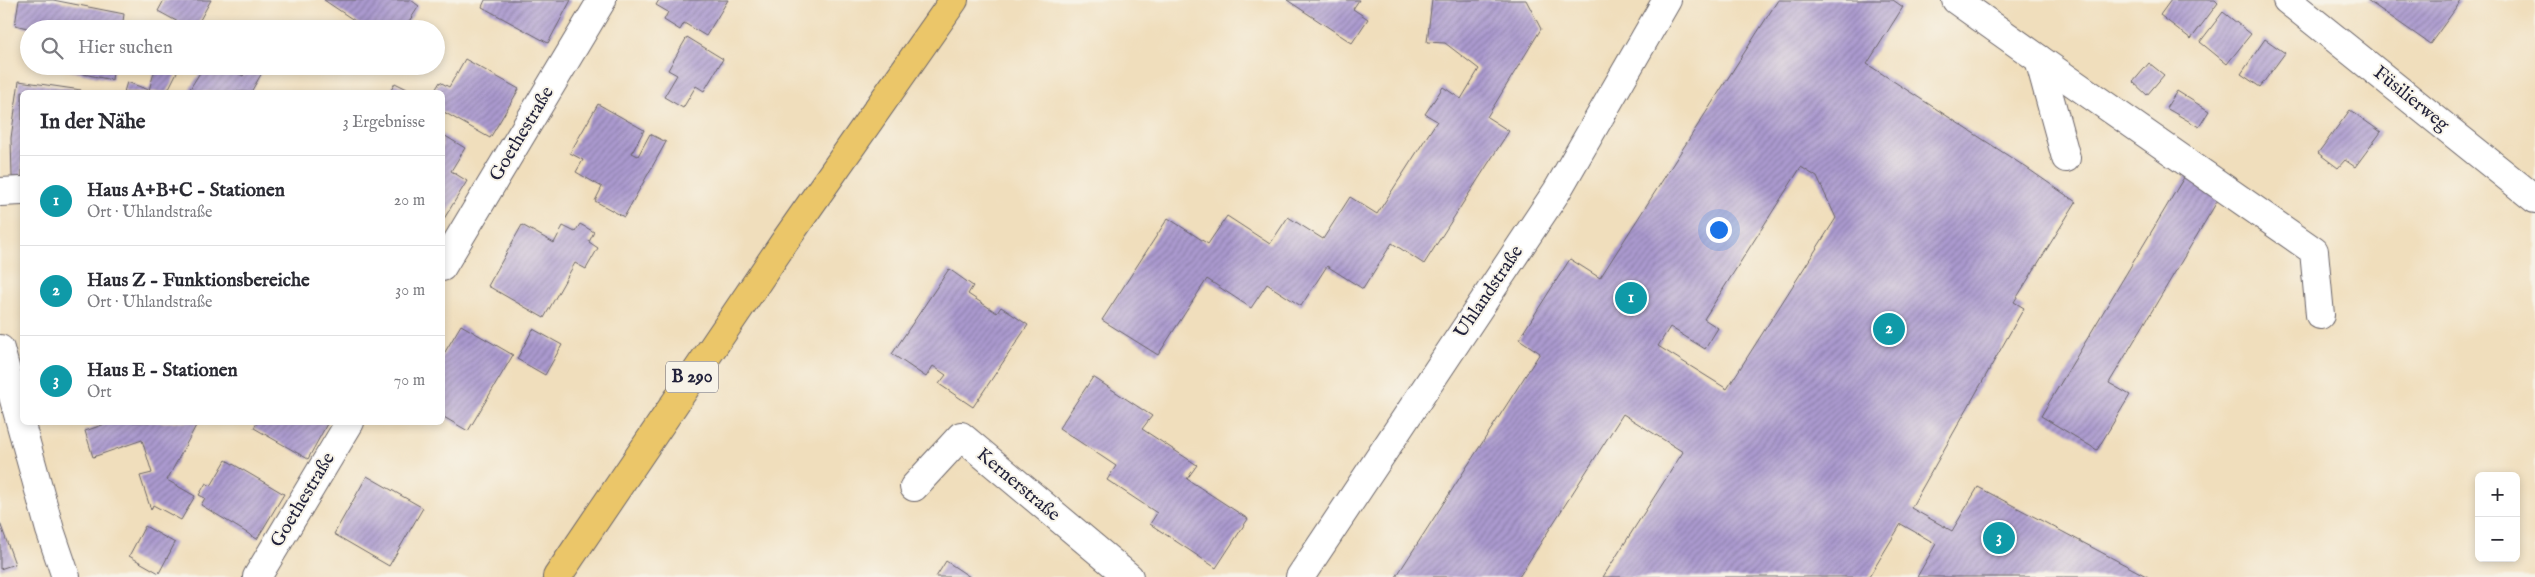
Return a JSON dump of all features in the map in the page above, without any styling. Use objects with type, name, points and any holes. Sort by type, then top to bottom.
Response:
[{"type":"main road","name":"B 290","points":[[557,577],[782,246],[954,0]]},
{"type":"street","name":"Goethestraße","points":[[445,262],[602,0]]},
{"type":"street","name":"Uhlandstraße","points":[[1300,577],[1557,191],[1667,0]]},
{"type":"street","points":[[1956,0],[2314,251],[2320,315]]},
{"type":"street","name":"Füsilierweg","points":[[2287,0],[2535,199]]},
{"type":"street","points":[[2039,58],[2066,158]]},
{"type":"street","points":[[0,192],[20,191]]},
{"type":"street","points":[[0,348],[20,421]]},
{"type":"street","points":[[21,425],[50,530],[66,577]]},
{"type":"street","name":"Goethestraße","points":[[257,577],[348,425]]},
{"type":"street","name":"Kernerstraße","points":[[914,487],[961,436],[1129,577]]},
{"type":"building","points":[[19,0],[53,0],[124,14],[123,20],[20,20],[20,26],[15,25]]},
{"type":"building","points":[[164,0],[211,0],[200,20],[174,20],[158,11]]},
{"type":"building","points":[[324,0],[411,0],[419,6],[410,20],[354,20]]},
{"type":"building","points":[[485,0],[571,0],[548,43],[482,7]]},
{"type":"building","points":[[659,0],[728,0],[706,36],[684,23],[680,30],[664,20],[668,12],[656,5]]},
{"type":"building","points":[[1287,0],[1359,0],[1353,9],[1368,19],[1352,43]]},
{"type":"building","points":[[1432,0],[1526,0],[1541,29],[1487,117],[1509,131],[1424,264],[1392,243],[1363,289],[1327,266],[1301,306],[1267,284],[1251,308],[1207,279],[1158,355],[1102,320],[1168,218],[1208,244],[1227,216],[1270,244],[1288,217],[1323,239],[1350,197],[1377,214],[1437,121],[1425,114],[1443,87],[1461,99],[1479,69],[1445,43],[1427,42]]},
{"type":"building","points":[[1778,0],[1893,0],[1903,7],[1867,64],[2076,202],[2014,302],[2024,308],[1911,508],[1952,531],[1978,487],[2148,577],[1917,577],[1936,544],[1901,524],[1869,577],[1603,577],[1683,452],[1623,414],[1519,577],[1396,577],[1540,353],[1519,339],[1570,259],[1600,278]],"holes":[[[1801,167],[1817,177],[1836,218],[1727,389],[1658,346],[1670,327],[1705,349],[1718,328],[1704,319]]]},
{"type":"building","points":[[2171,0],[2215,0],[2218,3],[2191,39],[2160,15]]},
{"type":"building","points":[[2367,0],[2462,0],[2430,44]]},
{"type":"building","points":[[2223,12],[2251,34],[2227,64],[2200,42]]},
{"type":"building","points":[[687,37],[723,59],[704,91],[696,86],[683,108],[664,97],[677,75],[668,70]]},
{"type":"building","points":[[2265,39],[2285,53],[2260,87],[2241,74]]},
{"type":"building","points":[[465,59],[519,89],[490,138],[445,113],[445,90],[435,90],[440,82],[449,87]]},
{"type":"building","points":[[2149,63],[2164,75],[2147,95],[2133,82]]},
{"type":"building","points":[[88,75],[113,75],[112,80]]},
{"type":"building","points":[[153,75],[176,75],[168,90],[149,90]]},
{"type":"building","points":[[198,75],[261,75],[252,90],[189,90]]},
{"type":"building","points":[[19,81],[81,90],[20,90],[20,177],[12,177],[11,138]]},
{"type":"building","points":[[127,82],[149,90],[125,90]]},
{"type":"building","points":[[395,83],[409,90],[391,90]]},
{"type":"building","points":[[2177,91],[2209,111],[2199,127],[2166,108]]},
{"type":"building","points":[[598,104],[644,130],[632,153],[638,156],[650,134],[666,142],[624,217],[595,201],[602,187],[576,172],[583,160],[570,153]]},
{"type":"building","points":[[2350,110],[2381,132],[2355,167],[2345,160],[2338,168],[2318,153]]},
{"type":"building","points":[[445,136],[465,148],[451,171],[467,181],[445,217]]},
{"type":"building","points":[[2189,169],[2224,190],[2109,383],[2130,395],[2097,450],[2041,416]]},
{"type":"building","points":[[580,224],[594,232],[589,242],[598,248],[586,269],[575,263],[544,318],[488,286],[522,225],[554,243],[563,226],[575,232]]},
{"type":"building","points":[[949,269],[973,286],[968,294],[997,313],[1001,307],[1028,325],[973,407],[939,384],[946,375],[933,366],[926,377],[892,354]]},
{"type":"building","points":[[461,325],[513,355],[468,431],[445,418],[445,352]]},
{"type":"building","points":[[533,329],[562,345],[545,375],[517,359]]},
{"type":"building","points":[[1093,377],[1152,416],[1142,429],[1197,465],[1187,479],[1248,519],[1216,568],[1150,524],[1157,513],[1107,480],[1116,466],[1059,428]]},
{"type":"building","points":[[102,425],[196,425],[167,480],[195,496],[181,520],[153,505],[151,510],[140,476],[152,473],[142,440],[93,457],[85,431]]},
{"type":"building","points":[[256,425],[326,425],[308,459],[254,428]]},
{"type":"building","points":[[226,460],[284,494],[257,539],[201,505],[205,498],[199,495],[206,483],[211,486]]},
{"type":"building","points":[[367,476],[423,508],[389,566],[334,534]]},
{"type":"building","points":[[0,523],[15,564],[0,569]]},
{"type":"building","points":[[145,526],[175,543],[159,573],[129,556]]},
{"type":"building","points":[[946,561],[970,577],[936,577]]},
{"type":"place","name":"Haus A+B+C - Stationen","points":[[1631,298]]},
{"type":"place","name":"Haus Z - Funktionsbereiche","points":[[1889,329]]},
{"type":"place","name":"Haus E - Stationen","points":[[1999,538]]}]
